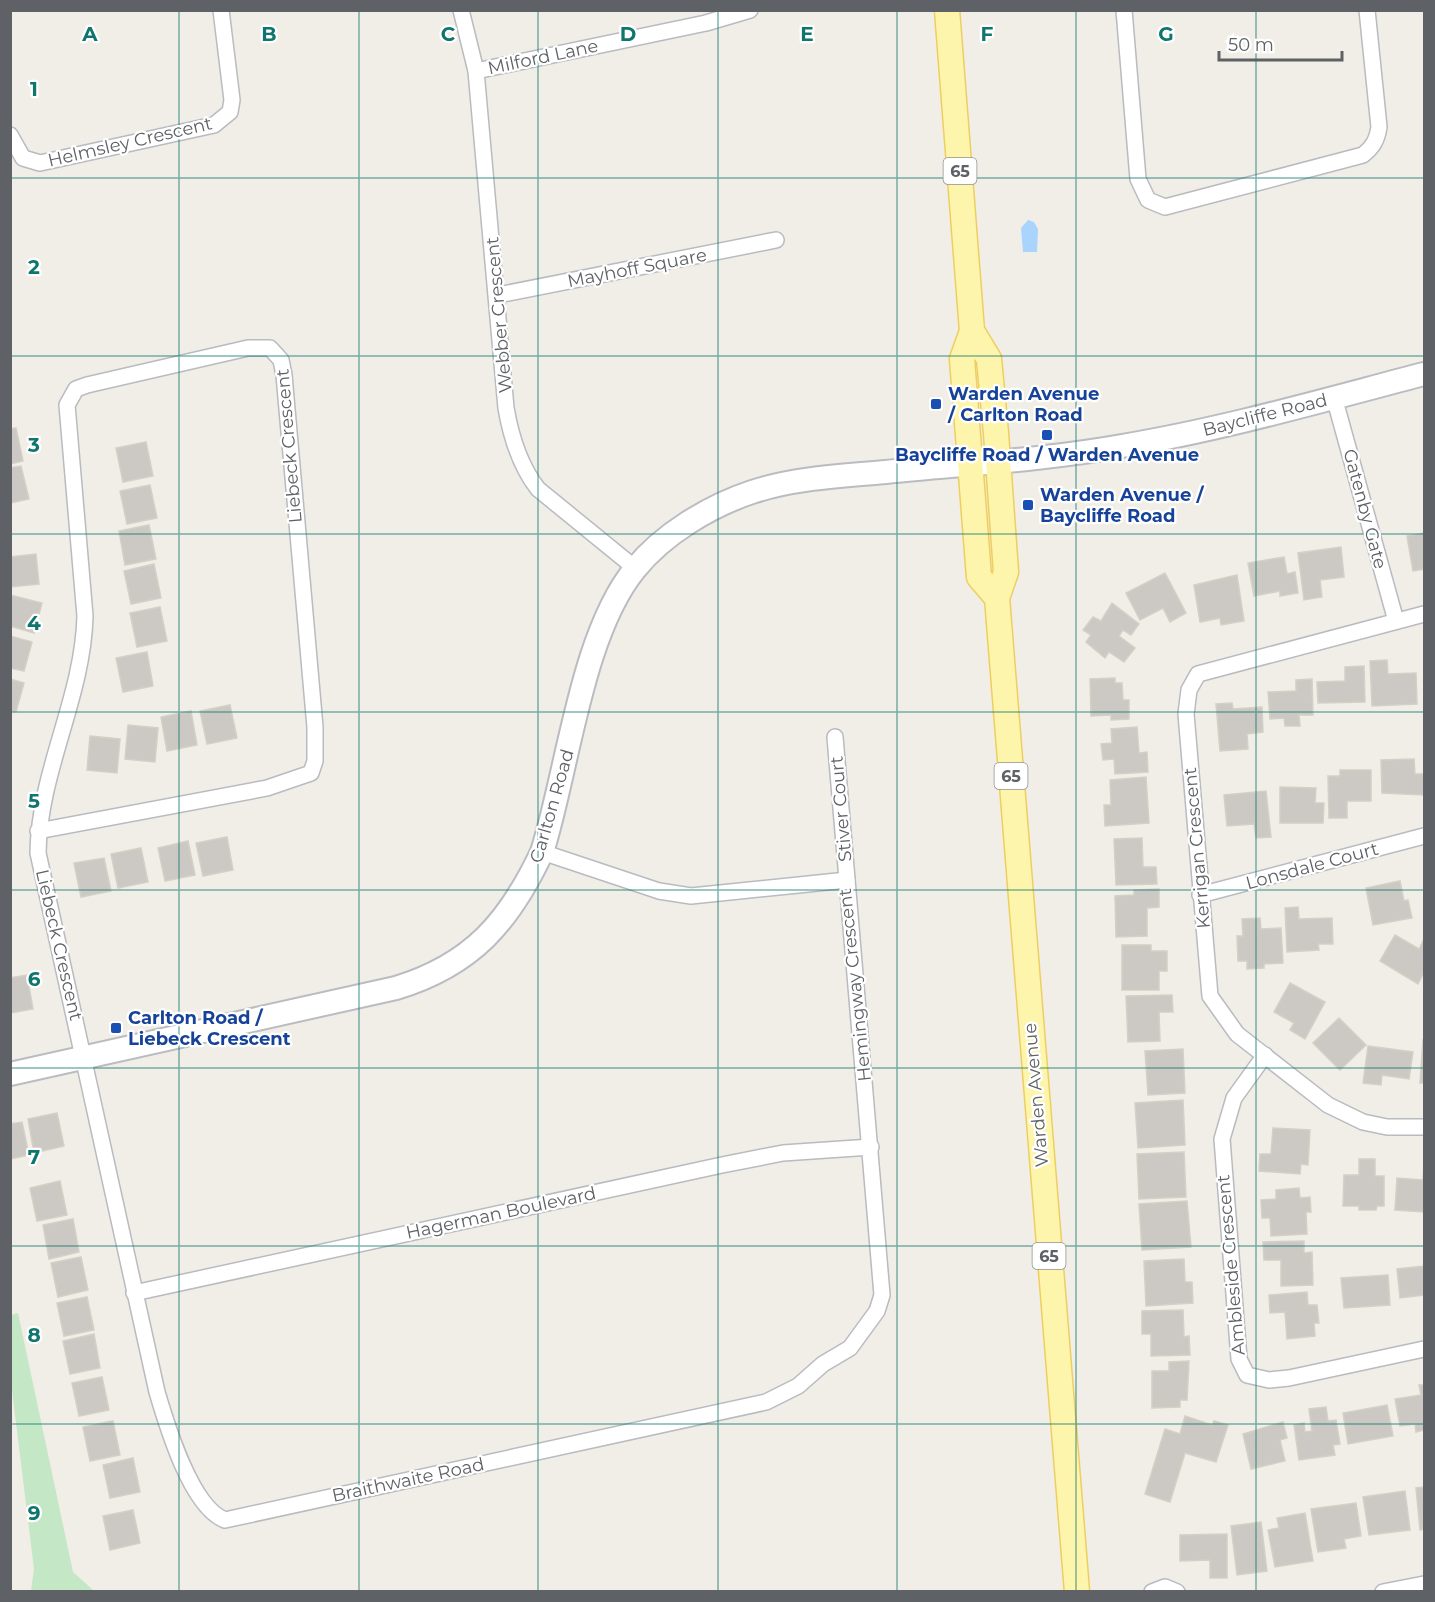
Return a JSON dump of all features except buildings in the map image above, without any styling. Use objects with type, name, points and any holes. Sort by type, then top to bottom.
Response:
[{"type":"main road","name":"Warden Avenue","points":[[947,10],[972,331],[962,359],[969,463],[979,577],[997,598]]},
{"type":"main road","name":"Warden Avenue","points":[[972,331],[989,359],[1006,572],[997,598],[1077,1592]]},
{"type":"main road","name":"Baycliffe Road","points":[[969,463],[1024,460],[1122,446],[1202,431],[1425,374]]},
{"type":"main road","name":"Carlton Road","points":[[10,1074],[345,1001],[419,981],[448,967],[490,935],[504,919],[529,880],[542,852],[591,659],[606,619],[635,568],[683,527],[749,493],[772,486],[852,474],[969,463]]},
{"type":"street","name":"Helmsley Crescent","points":[[10,135],[23,158],[40,163],[196,130],[224,119],[230,112],[232,100],[221,10]]},
{"type":"street","name":"Webber Crescent","points":[[461,10],[476,71],[498,295],[507,417],[514,444],[527,475],[538,489],[635,568]]},
{"type":"street","name":"Milford Lane","points":[[476,71],[706,23],[750,10]]},
{"type":"street","points":[[1124,10],[1138,179],[1148,200],[1165,207],[1363,155],[1371,149],[1377,140],[1378,127],[1367,10]]},
{"type":"street","name":"Mayhoff Square","points":[[498,295],[776,240]]},
{"type":"street","name":"Liebeck Crescent","points":[[38,831],[267,788],[311,773],[315,761],[313,708],[284,375],[281,360],[270,348],[248,348],[76,388],[67,405],[85,616],[84,640],[76,684],[57,741],[38,831],[38,853],[84,1058]]},
{"type":"street","name":"Gatenby Gate","points":[[1334,397],[1396,621]]},
{"type":"street","name":"Kerrigan Crescent","points":[[1425,614],[1198,674],[1189,690],[1186,714],[1210,996],[1238,1034],[1320,1099],[1344,1114],[1387,1127],[1425,1127]]},
{"type":"street","name":"Stiver Court","points":[[835,737],[847,880]]},
{"type":"street","name":"Lonsdale Court","points":[[1200,895],[1425,836]]},
{"type":"street","name":"Hemingway Crescent","points":[[542,852],[659,891],[691,896],[847,880],[871,1147]]},
{"type":"street","name":"Ambleside Crescent","points":[[1265,1054],[1234,1098],[1222,1139],[1239,1359],[1247,1375],[1269,1380],[1289,1378],[1425,1349]]},
{"type":"street","name":"Braithwaite Road","points":[[84,1058],[157,1392],[200,1500],[215,1517],[225,1520],[628,1434],[766,1402],[785,1394],[850,1348],[877,1311],[882,1294],[871,1147]]},
{"type":"street","name":"Hagerman Boulevard","points":[[134,1293],[722,1165],[783,1153],[871,1147]]},
{"type":"street","points":[[1383,1592],[1425,1584]]},
{"type":"street","points":[[1152,1592],[1165,1587],[1177,1592]]},
{"type":"green space","points":[[18,1313],[73,1572],[94,1591],[31,1591],[34,1569],[11,1382],[11,1315]]},
{"type":"water","points":[[1028,220],[1034,222],[1038,229],[1037,252],[1023,252],[1021,228]]},
{"type":"place","name":"Warden Avenue / Carlton Road","points":[[936,404]]},
{"type":"place","name":"Baycliffe Road / Warden Avenue","points":[[1047,435]]},
{"type":"place","name":"Warden Avenue / Baycliffe Road","points":[[1028,505]]},
{"type":"place","name":"Carlton Road / Liebeck Crescent","points":[[116,1028]]}]
